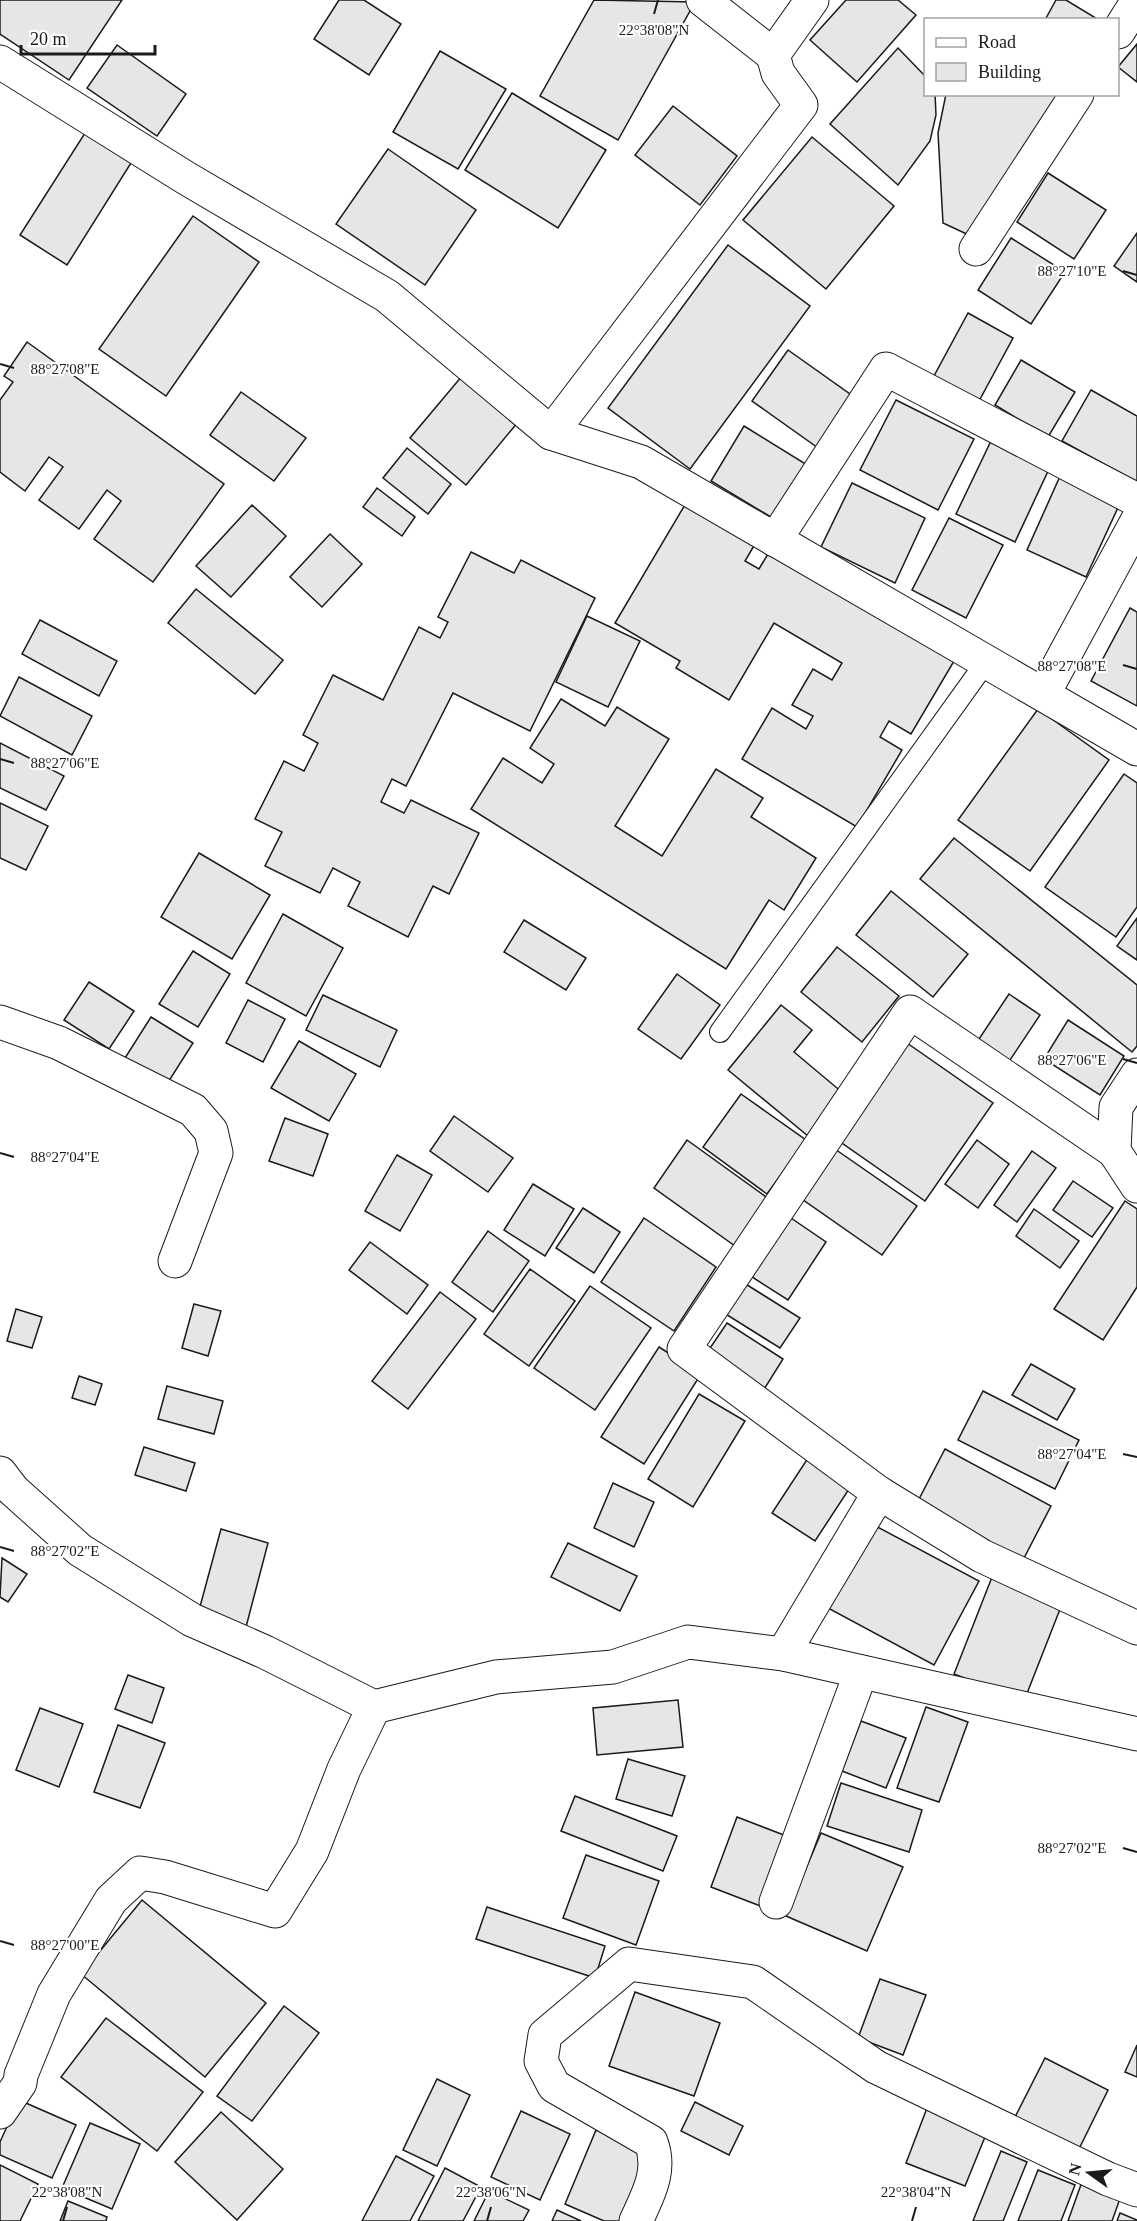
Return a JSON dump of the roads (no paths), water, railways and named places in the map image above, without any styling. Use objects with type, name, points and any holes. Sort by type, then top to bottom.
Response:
[{"type":"street","points":[[551,434],[801,105],[778,73],[773,55],[703,0]]},
{"type":"street","points":[[773,55],[812,0]]},
{"type":"street","points":[[1119,30],[1137,2]]},
{"type":"street","points":[[0,62],[186,178],[387,296],[551,434],[641,462],[986,662],[1044,693],[1137,749]]},
{"type":"street","points":[[976,249],[1076,96]]},
{"type":"street","points":[[775,540],[886,369],[1137,500]]},
{"type":"street","points":[[1044,693],[1137,521]]},
{"type":"street","points":[[1137,1186],[1114,1151],[910,1011],[684,1349],[879,1493],[982,1556],[1137,1628]]},
{"type":"street","points":[[0,1023],[59,1043],[193,1110],[211,1131],[216,1153],[175,1261]]},
{"type":"street","points":[[1114,1151],[1116,1107],[1137,1075]]},
{"type":"street","points":[[0,1473],[13,1490],[80,1550],[192,1620],[265,1652],[374,1707],[496,1677],[613,1667],[688,1642],[783,1654],[1137,1734]]},
{"type":"street","points":[[783,1654],[879,1493]]},
{"type":"street","points":[[776,1902],[861,1672]]},
{"type":"street","points":[[0,2112],[20,2083],[10,2069],[54,1994],[111,1900],[140,1874],[165,1877],[275,1911],[312,1851],[344,1769],[374,1707]]},
{"type":"street","points":[[636,2221],[653,2181],[657,2157],[651,2142],[554,2086],[541,2061],[545,2035],[629,1964],[753,1982],[876,2067],[1108,2179],[1137,2190]]},
{"type":"lane","points":[[720,1032],[986,662]]}]
